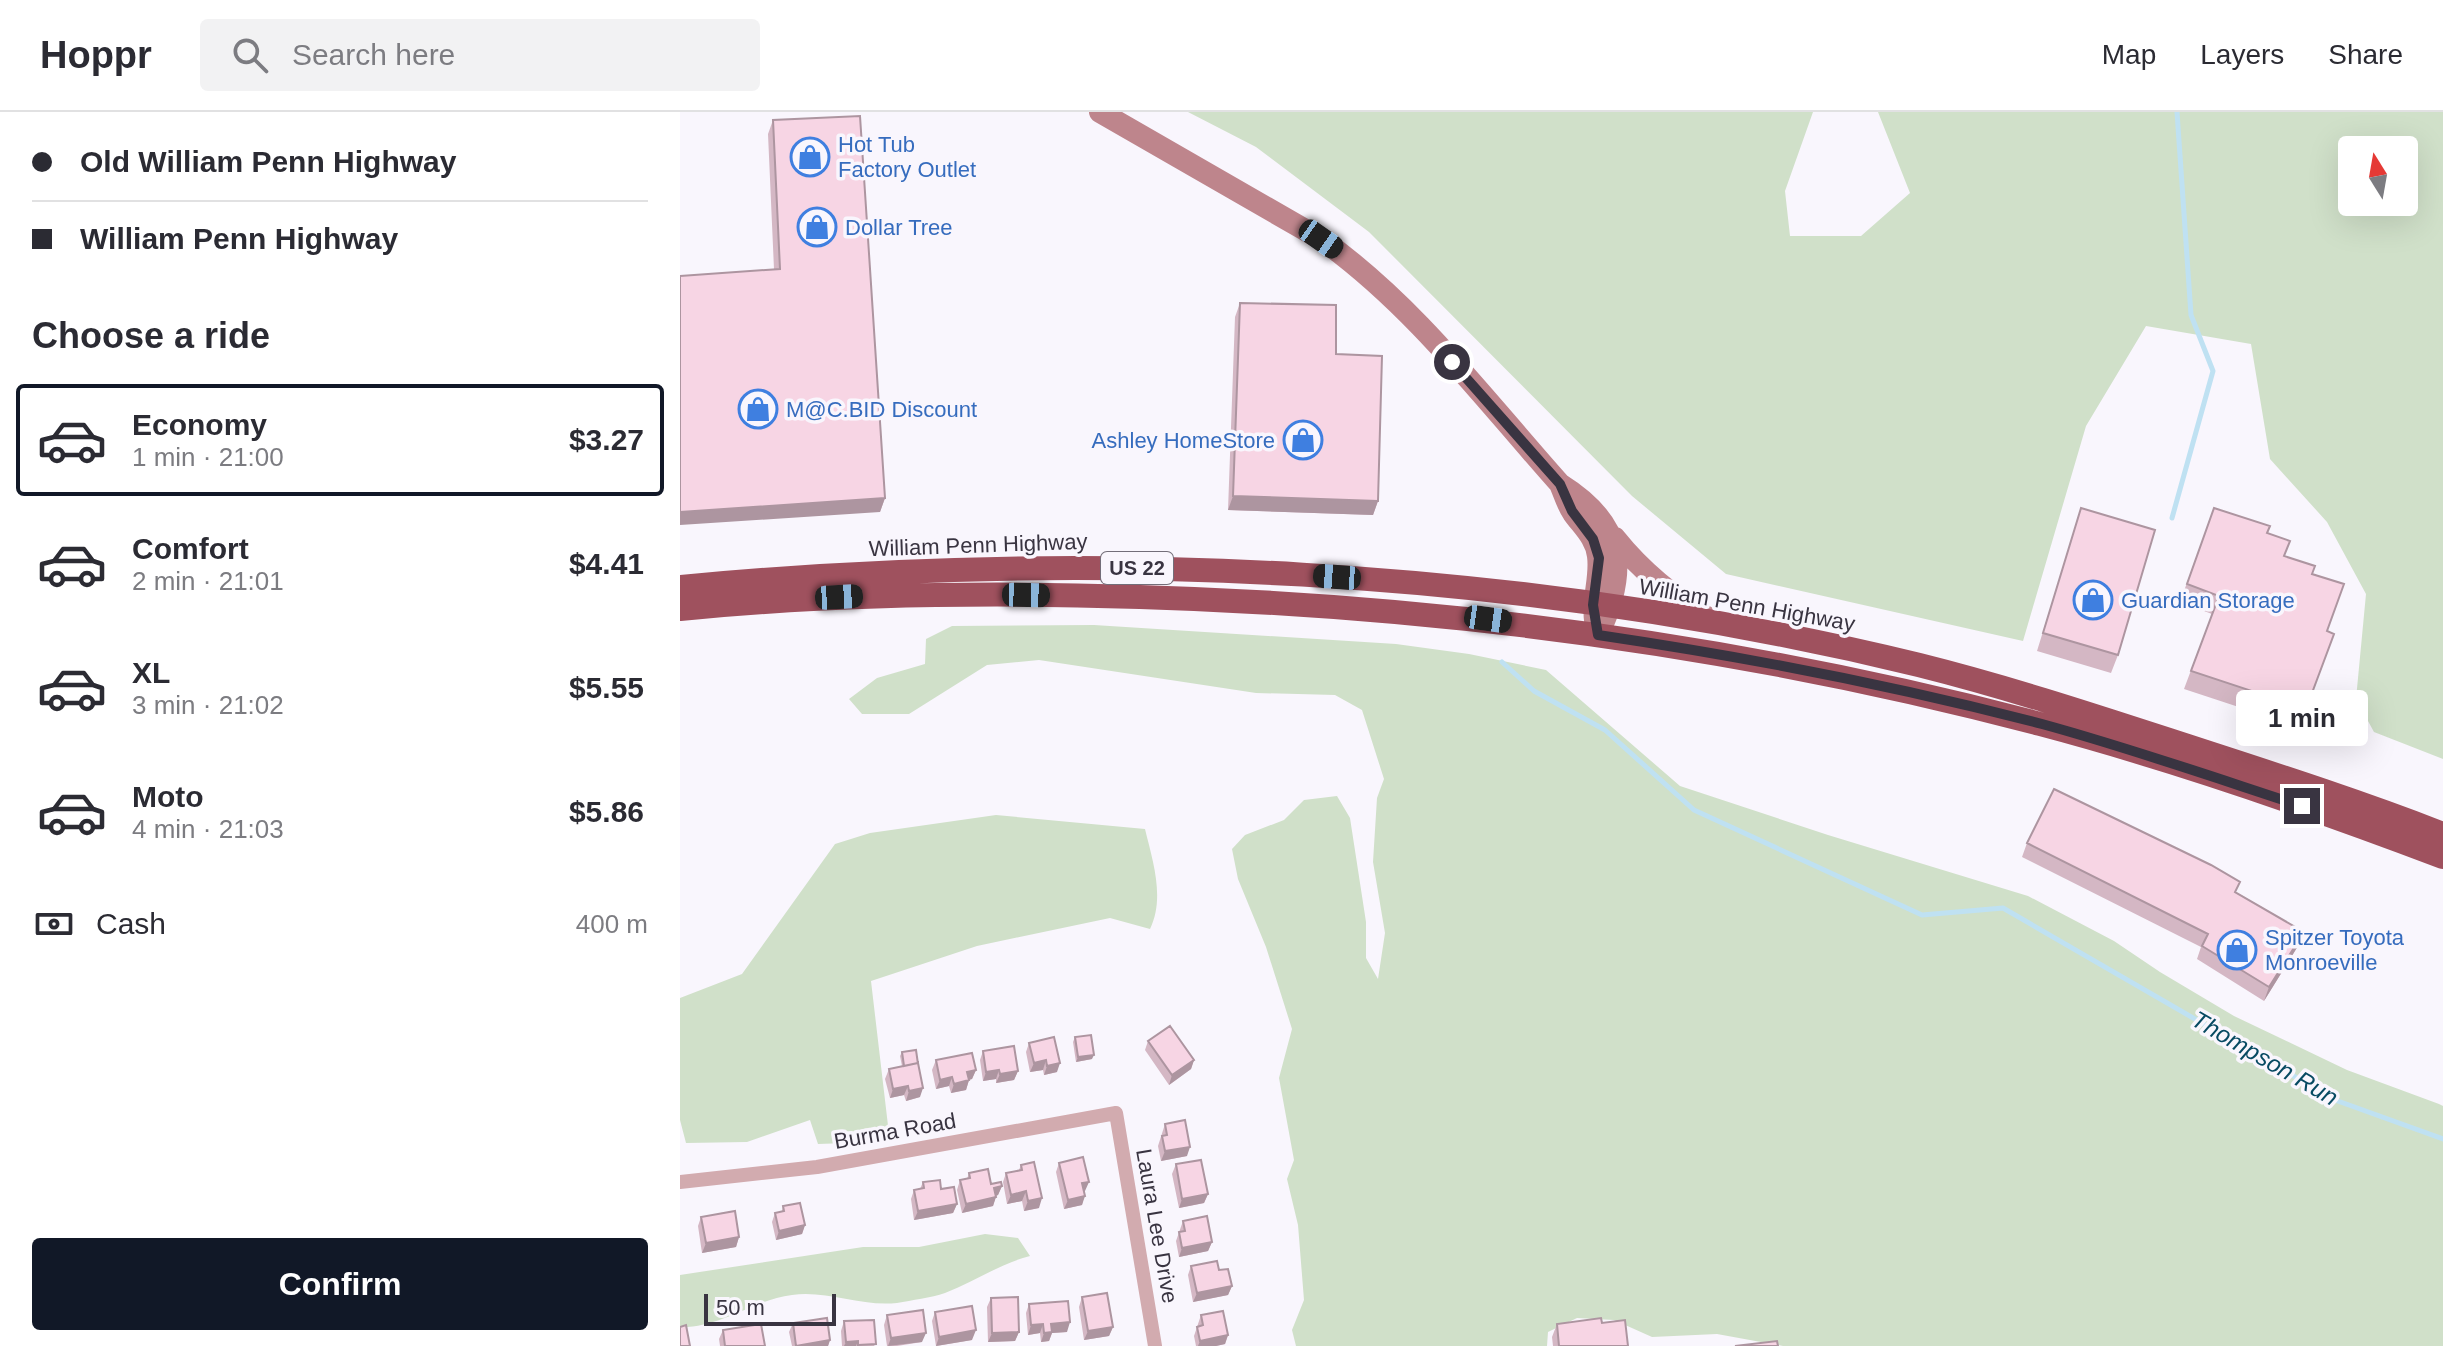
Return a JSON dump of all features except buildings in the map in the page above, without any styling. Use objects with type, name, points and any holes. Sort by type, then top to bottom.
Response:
[{"type":"highway","name":"William Penn Highway","points":[[680,587],[901,573],[1152,568],[1399,582],[1602,606],[1848,649],[1995,686],[2309,785],[2443,834]]},
{"type":"highway","name":"US 22","points":[[680,609],[902,594],[1113,596],[1397,610],[1598,635],[1803,669],[2030,721],[2302,806],[2443,857]]},
{"type":"main road","points":[[1100,112],[1292,221],[1348,258],[1401,304],[1560,484],[1585,500],[1631,559],[1664,590],[1717,624]]},
{"type":"main road","points":[[1560,484],[1572,511],[1597,549],[1602,606]]},
{"type":"main road","points":[[1598,635],[1602,606],[1616,556],[1609,531]]},
{"type":"street","name":"Burma Road","points":[[680,1182],[817,1167],[1116,1113]]},
{"type":"street","name":"Laura Lee Drive","points":[[1116,1113],[1155,1346]]},
{"type":"green space","points":[[1188,112],[1813,112],[1785,191],[1790,236],[1861,236],[1910,193],[1878,112],[2443,112],[2443,759],[2374,732],[2356,699],[2366,594],[2327,522],[2270,459],[2251,344],[2146,326],[2086,426],[2023,641],[1726,574],[1632,496],[1369,232],[1256,147]]},
{"type":"green space","points":[[1094,625],[1396,644],[1469,654],[1546,670],[1680,786],[2028,896],[2114,941],[2234,1016],[2347,1070],[2443,1106],[2443,1346],[1783,1346],[1717,1334],[1652,1337],[1614,1320],[1577,1318],[1548,1332],[1547,1346],[1296,1346],[1292,1330],[1304,1300],[1298,1225],[1287,1179],[1294,1160],[1279,1078],[1292,1029],[1266,947],[1238,879],[1232,849],[1245,835],[1284,820],[1304,800],[1337,796],[1350,818],[1366,922],[1366,958],[1378,979],[1385,933],[1373,862],[1377,798],[1384,779],[1362,710],[1335,695],[1256,693],[1039,660],[987,665],[909,714],[862,714],[849,699],[877,678],[925,664],[926,639],[952,626]]},
{"type":"green space","points":[[996,815],[1145,829],[1157,892],[1157,905],[1150,929],[1110,918],[977,946],[871,981],[889,1134],[847,1143],[818,1144],[810,1120],[747,1142],[686,1143],[680,1120],[680,998],[742,974],[835,844],[870,833]]},
{"type":"green space","points":[[985,1234],[1018,1238],[1030,1256],[928,1298],[884,1304],[818,1295],[792,1295],[709,1323],[680,1327],[680,1275],[863,1247],[919,1247]]},
{"type":"waterway","points":[[2172,518],[2213,371],[2191,315],[2177,112]]},
{"type":"waterway","name":"Thompson Run","points":[[1502,662],[1534,691],[1605,730],[1694,810],[1922,915],[2003,908],[2335,1100],[2443,1139]]},
{"type":"place","name":"Hot Tub Factory Outlet","points":[[810,157]]},
{"type":"place","name":"Dollar Tree","points":[[817,227]]},
{"type":"place","name":"M@C.BID Discount","points":[[758,409]]},
{"type":"place","name":"Ashley HomeStore","points":[[1303,440]]},
{"type":"place","name":"Guardian Storage","points":[[2093,600]]},
{"type":"place","name":"Spitzer Toyota Monroeville","points":[[2237,950]]},
{"type":"route","points":[[1452,362],[1560,484],[1572,511],[1593,539],[1599,558],[1593,605],[1598,635],[1788,666],[1970,706],[2122,748],[2302,806]]}]
